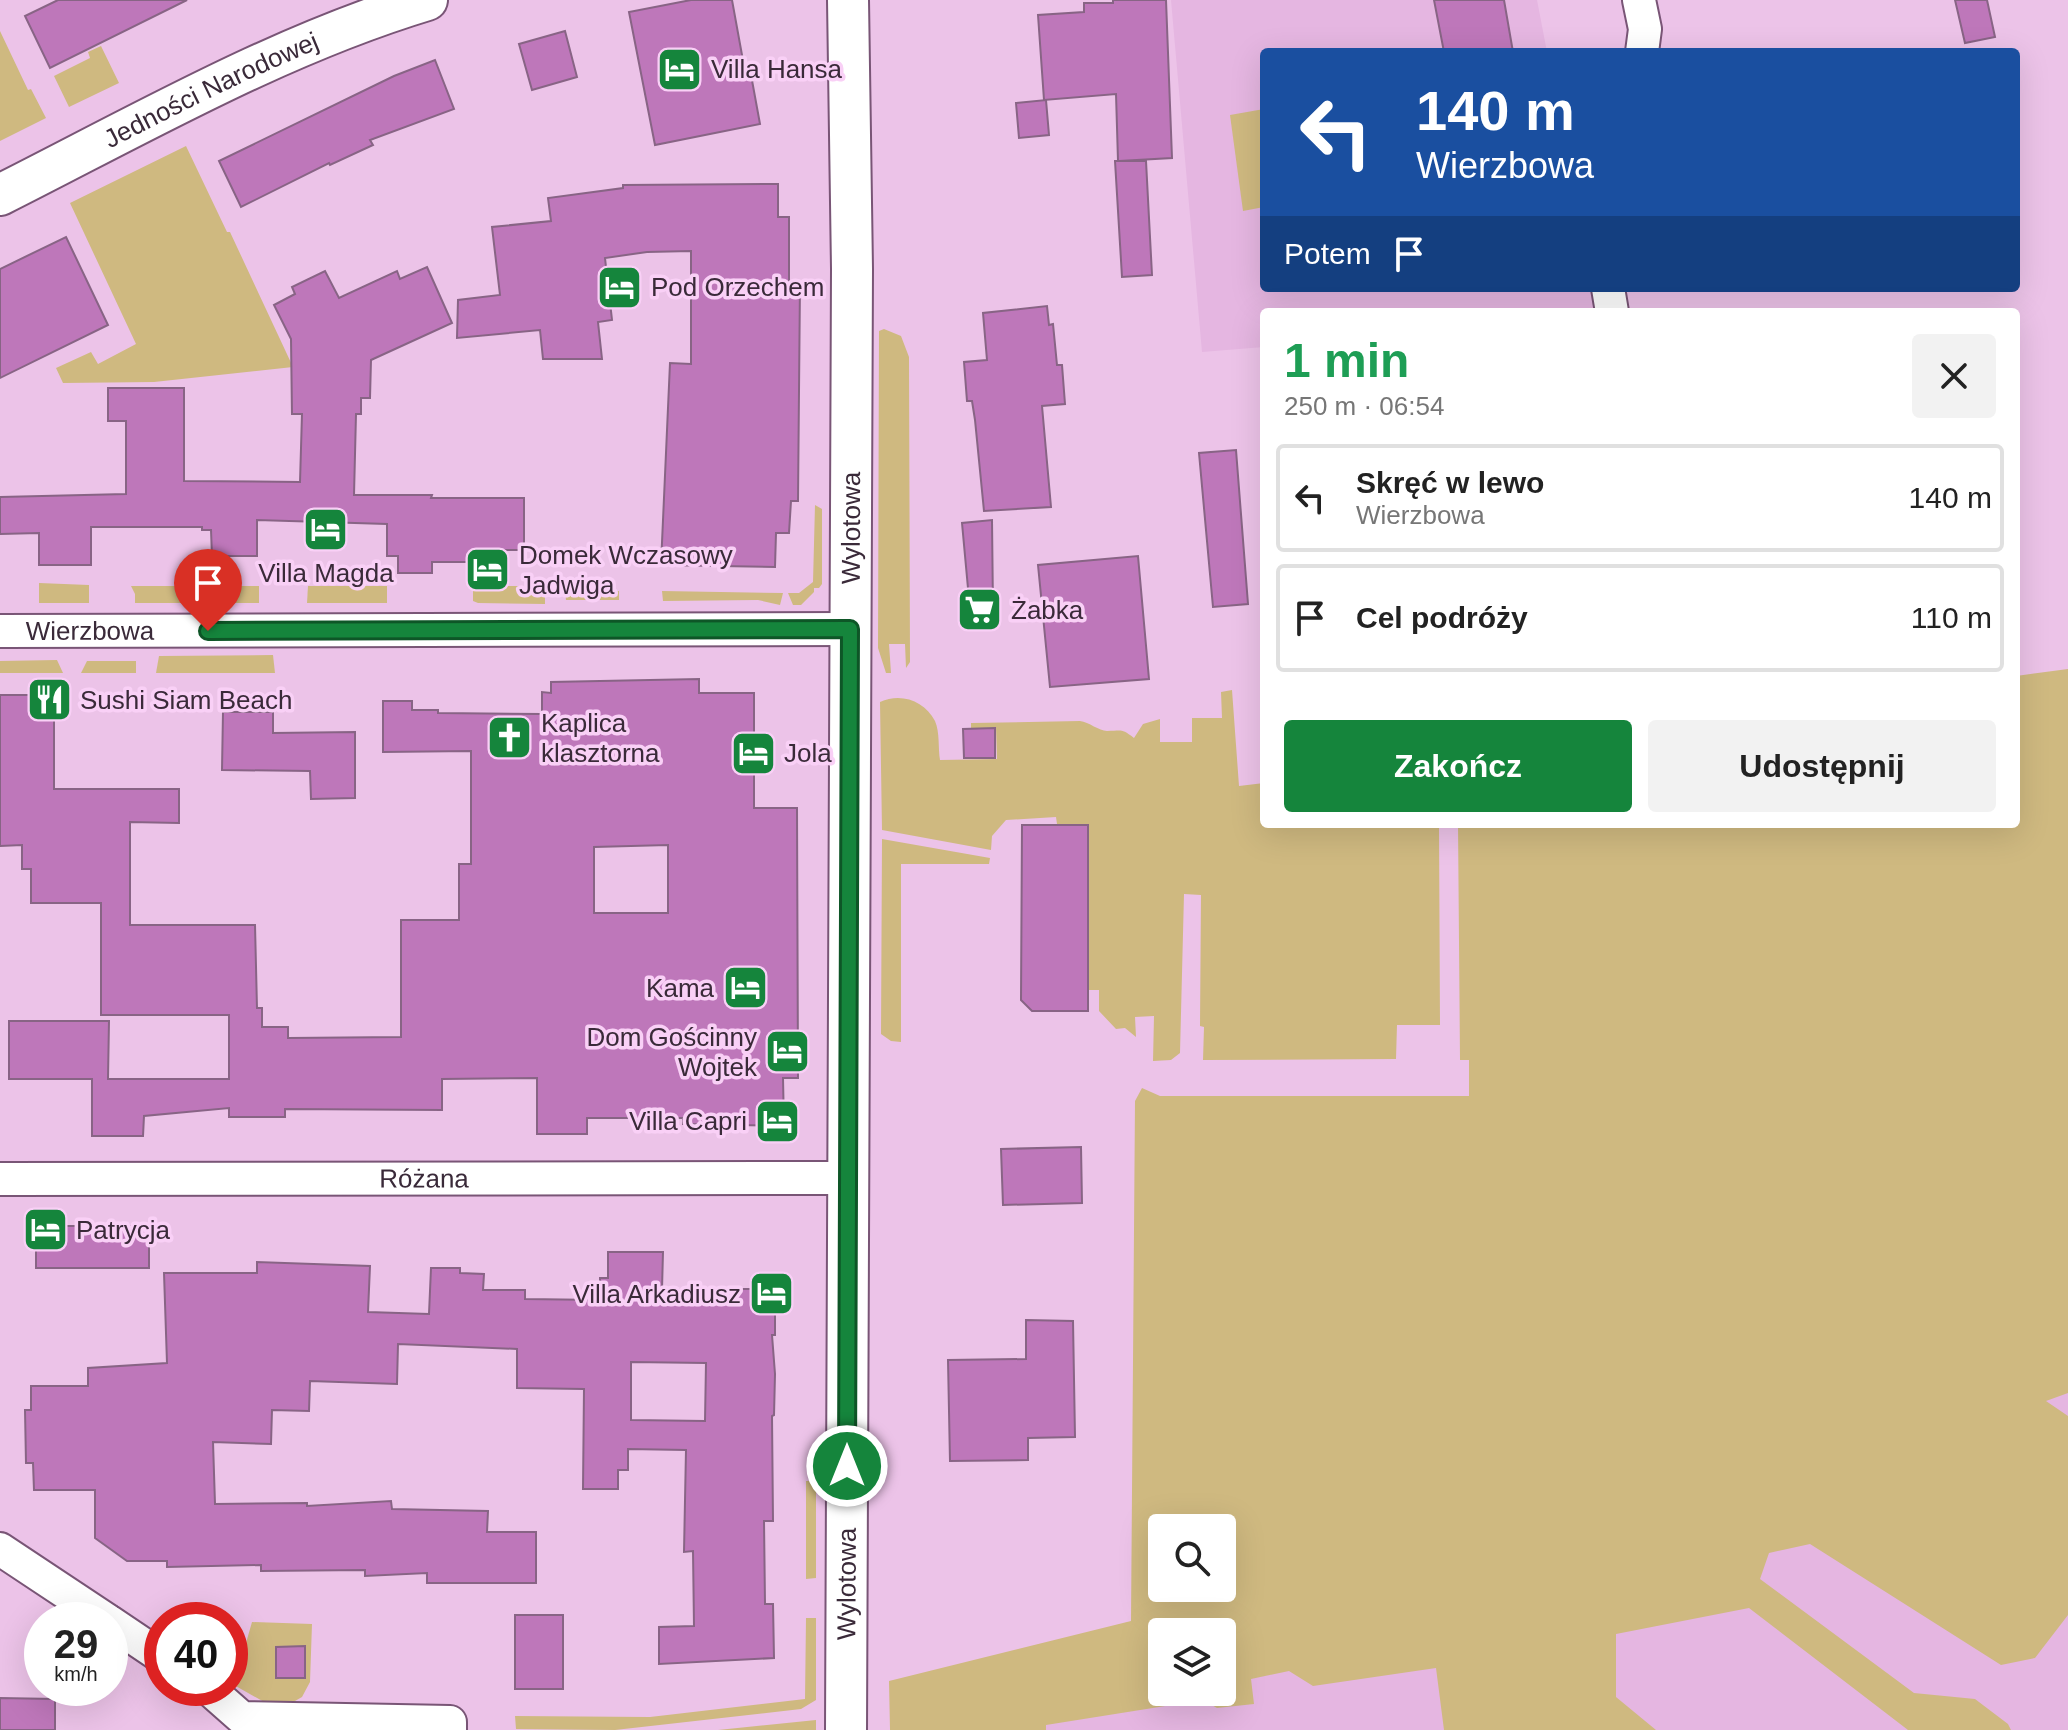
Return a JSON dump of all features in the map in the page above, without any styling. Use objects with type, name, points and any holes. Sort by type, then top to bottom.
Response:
[{"type":"street","name":"Jedności Narodowej","points":[[0,195],[367,9],[427,0]]},
{"type":"street","name":"Wylotowa","points":[[846,1730],[852,269],[848,0]]},
{"type":"street","points":[[1639,0],[1645,29],[1643,48]]},
{"type":"street","name":"Wierzbowa","points":[[0,631],[850,629]]},
{"type":"street","name":"Różana","points":[[0,1179],[848,1178]]},
{"type":"street","points":[[0,1549],[80,1602]]},
{"type":"street","points":[[225,1706],[242,1724],[450,1722],[450,1730]]},
{"type":"shaded area","points":[[1171,0],[1537,0],[1546,48],[1260,48],[1260,292],[1593,292],[1596,308],[1260,308],[1260,347],[1202,352]]},
{"type":"shaded area","points":[[0,31],[28,90],[31,89],[46,118],[0,141]]},
{"type":"shaded area","points":[[101,46],[119,83],[69,107],[54,76],[90,58],[88,52]]},
{"type":"shaded area","points":[[1260,110],[1260,208],[1243,211],[1230,115]]},
{"type":"shaded area","points":[[186,146],[293,367],[154,382],[63,383],[56,368],[91,352],[98,364],[136,344],[70,203]]},
{"type":"shaded area","points":[[884,329],[901,336],[909,357],[910,662],[906,668],[905,644],[889,644],[891,673],[886,673],[878,648],[879,331]]},
{"type":"shaded area","points":[[815,505],[822,509],[822,584],[814,588],[814,592],[801,605],[793,605],[788,593],[799,593],[813,582]]},
{"type":"shaded area","points":[[39,583],[89,585],[89,603],[39,603]]},
{"type":"shaded area","points":[[131,586],[205,586],[205,603],[135,603]]},
{"type":"shaded area","points":[[211,586],[259,586],[259,603],[212,603]]},
{"type":"shaded area","points":[[308,586],[387,586],[387,603],[307,603]]},
{"type":"shaded area","points":[[473,586],[545,586],[545,604],[478,603],[473,601]]},
{"type":"shaded area","points":[[565,590],[619,591],[619,600],[566,600]]},
{"type":"shaded area","points":[[662,591],[783,593],[780,605],[758,600],[663,601]]},
{"type":"shaded area","points":[[273,655],[275,673],[156,673],[159,656]]},
{"type":"shaded area","points":[[57,660],[63,673],[0,673],[0,661]]},
{"type":"shaded area","points":[[87,661],[136,661],[136,673],[81,673]]},
{"type":"shaded area","points":[[2068,669],[2068,1393],[2046,1401],[2068,1416],[2068,1615],[2035,1658],[2001,1665],[1810,1544],[1769,1553],[1760,1579],[1914,1693],[1975,1699],[2008,1724],[2011,1730],[1908,1730],[1749,1608],[1616,1634],[1616,1697],[1656,1730],[1444,1730],[1436,1668],[1313,1686],[1289,1671],[1251,1679],[1254,1704],[1236,1706],[1236,1618],[1148,1618],[1148,1706],[1165,1706],[1046,1725],[1046,1730],[890,1730],[889,1681],[1131,1621],[1135,1101],[1142,1088],[1160,1096],[1469,1096],[1469,1060],[1460,1060],[1458,828],[2020,828],[2020,675]]},
{"type":"shaded area","points":[[1232,690],[1239,786],[1260,783],[1260,828],[1439,828],[1440,1025],[1397,1025],[1396,1059],[1203,1060],[1204,1027],[1200,1026],[1201,895],[1184,894],[1180,1053],[1171,1060],[1153,1061],[1154,1016],[1135,1017],[1136,1037],[1125,1028],[1116,1029],[1099,1011],[1099,990],[1088,990],[1089,824],[1057,824],[1056,817],[1006,820],[992,836],[991,850],[882,830],[880,702],[904,698],[925,708],[937,725],[940,760],[997,759],[996,728],[971,728],[971,723],[1080,721],[1104,731],[1124,731],[1134,738],[1143,724],[1160,719],[1160,742],[1192,742],[1192,718],[1222,718],[1221,692]]},
{"type":"shaded area","points":[[882,839],[990,858],[989,864],[901,864],[901,1042],[891,1041],[881,1034]]},
{"type":"shaded area","points":[[2068,1353],[2068,1730],[916,1730],[1148,1694],[1148,1706],[1236,1706],[1236,1627]]},
{"type":"shaded area","points":[[806,1481],[816,1481],[816,1578],[806,1579]]},
{"type":"shaded area","points":[[806,1618],[816,1618],[816,1700],[801,1709],[615,1730],[516,1729],[515,1716],[650,1717],[805,1699]]},
{"type":"shaded area","points":[[252,1622],[312,1624],[310,1682],[302,1697],[295,1701],[266,1703],[248,1693],[248,1636]],"holes":[[[276,1647],[305,1647],[305,1678],[276,1678]]]},
{"type":"shaded area","points":[[816,1720],[816,1730],[718,1730]]},
{"type":"building","points":[[58,0],[187,0],[50,68],[25,16]]},
{"type":"building","name":"Villa Hansa","points":[[691,0],[732,0],[744,66],[749,64],[760,124],[655,145],[629,12]]},
{"type":"building","points":[[1113,0],[1166,0],[1172,158],[1119,161],[1146,161],[1152,275],[1122,277],[1115,161],[1118,161],[1116,94],[1044,100],[1038,15],[1084,12],[1084,3],[1113,3]]},
{"type":"building","points":[[1434,0],[1504,0],[1512,48],[1443,48]]},
{"type":"building","points":[[1955,0],[1987,0],[1995,37],[1965,43]]},
{"type":"building","points":[[565,31],[577,77],[532,90],[519,44]]},
{"type":"building","points":[[435,60],[454,109],[370,140],[373,145],[329,163],[241,207],[219,161],[394,76]]},
{"type":"building","points":[[1046,100],[1049,135],[1019,138],[1016,103]]},
{"type":"building","points":[[778,184],[778,217],[789,217],[789,282],[800,282],[798,501],[791,501],[789,533],[776,533],[775,567],[661,565],[670,363],[691,364],[691,251],[647,252],[605,258],[612,320],[598,322],[602,359],[543,359],[540,330],[457,338],[458,300],[500,295],[492,227],[551,221],[548,198],[623,188],[623,185]]},
{"type":"building","points":[[66,237],[108,325],[0,378],[0,269]]},
{"type":"building","points":[[427,267],[452,323],[371,360],[370,398],[361,398],[361,414],[356,414],[354,495],[524,498],[524,550],[497,550],[497,562],[432,562],[432,573],[398,573],[398,556],[387,556],[387,524],[257,520],[257,556],[212,556],[211,530],[202,530],[202,527],[91,527],[91,565],[39,565],[39,533],[0,534],[0,497],[126,494],[126,421],[108,421],[108,388],[184,388],[184,481],[300,482],[302,414],[292,414],[291,339],[274,305],[295,294],[292,287],[325,271],[339,298],[397,271],[400,279]]},
{"type":"building","points":[[1047,306],[1049,325],[1053,324],[1057,365],[1062,365],[1065,404],[1042,406],[1051,507],[984,511],[975,420],[972,401],[967,401],[964,362],[987,360],[983,313]]},
{"type":"building","points":[[1236,450],[1248,604],[1213,607],[1199,453]]},
{"type":"building","points":[[992,520],[993,609],[970,610],[962,523]]},
{"type":"building","points":[[1138,556],[1149,679],[1050,687],[1038,565]]},
{"type":"building","points":[[699,679],[699,693],[754,693],[754,808],[797,808],[798,1078],[783,1078],[784,1126],[683,1124],[683,1118],[587,1118],[587,1134],[537,1134],[537,1078],[442,1079],[442,1110],[285,1109],[285,1117],[229,1117],[229,1108],[144,1116],[143,1136],[92,1136],[92,1079],[9,1079],[9,1021],[109,1021],[108,1079],[229,1079],[229,1015],[101,1015],[101,903],[31,903],[31,869],[22,869],[22,845],[0,846],[0,695],[54,695],[54,789],[179,789],[179,823],[130,822],[130,925],[255,925],[257,1008],[262,1008],[262,1027],[288,1027],[288,1038],[401,1037],[401,920],[459,920],[459,864],[471,864],[471,751],[383,752],[383,701],[412,701],[412,710],[438,710],[438,713],[542,714],[542,692],[551,693],[551,682]],"holes":[[[668,845],[668,913],[594,913],[594,847]]]},
{"type":"building","points":[[223,712],[273,712],[273,733],[355,732],[355,798],[311,799],[310,771],[222,770]]},
{"type":"building","points":[[995,728],[995,758],[964,758],[963,729]]},
{"type":"building","points":[[1022,825],[1088,825],[1088,1011],[1032,1011],[1021,1000]]},
{"type":"building","points":[[1081,1147],[1082,1203],[1003,1205],[1001,1149]]},
{"type":"building","points":[[36,1226],[149,1226],[149,1268],[36,1268]]},
{"type":"building","points":[[608,1252],[663,1252],[662,1289],[775,1289],[775,1335],[772,1335],[775,1374],[772,1416],[773,1521],[764,1521],[765,1604],[773,1604],[774,1658],[659,1664],[659,1627],[694,1626],[693,1551],[684,1552],[686,1450],[628,1449],[628,1470],[618,1470],[618,1489],[583,1489],[584,1389],[517,1388],[517,1349],[398,1344],[397,1384],[310,1381],[309,1411],[272,1410],[271,1444],[213,1442],[215,1504],[307,1503],[307,1506],[391,1501],[392,1509],[488,1511],[487,1532],[536,1532],[536,1583],[427,1583],[427,1573],[365,1576],[365,1570],[261,1571],[261,1565],[167,1567],[167,1561],[127,1561],[95,1538],[95,1490],[34,1490],[33,1463],[26,1463],[25,1410],[31,1410],[31,1386],[88,1386],[88,1368],[167,1363],[164,1273],[257,1273],[257,1262],[370,1266],[368,1312],[429,1314],[431,1268],[460,1268],[460,1273],[484,1274],[483,1290],[525,1290],[525,1299],[600,1300],[600,1278],[608,1278]],"holes":[[[631,1362],[706,1363],[705,1421],[631,1420]]]},
{"type":"building","points":[[1026,1320],[1073,1321],[1075,1437],[1028,1438],[1028,1460],[950,1461],[948,1360],[1026,1359]]},
{"type":"building","points":[[515,1615],[563,1615],[563,1689],[515,1689]]},
{"type":"building","points":[[305,1646],[305,1678],[276,1678],[276,1647]]},
{"type":"building","points":[[0,1698],[24,1698],[24,1706],[55,1706],[55,1730],[0,1730]]},
{"type":"place","name":"Villa Hansa","points":[[680,69]]},
{"type":"place","name":"Pod Orzechem","points":[[620,287]]},
{"type":"place","name":"Villa Magda","points":[[326,530]]},
{"type":"place","name":"Domek Wczasowy Jadwiga","points":[[488,570]]},
{"type":"place","name":"Żabka","points":[[980,610]]},
{"type":"place","name":"Sushi Siam Beach","points":[[49,700]]},
{"type":"place","name":"Kaplica klasztorna","points":[[510,738]]},
{"type":"place","name":"Jola","points":[[753,753]]},
{"type":"place","name":"Kama","points":[[745,988]]},
{"type":"place","name":"Dom Gościnny Wojtek","points":[[788,1052]]},
{"type":"place","name":"Villa Capri","points":[[778,1121]]},
{"type":"place","name":"Patrycja","points":[[45,1230]]},
{"type":"place","name":"Villa Arkadiusz","points":[[772,1294]]},
{"type":"route","points":[[208,631],[850,629],[847,1466]]}]
